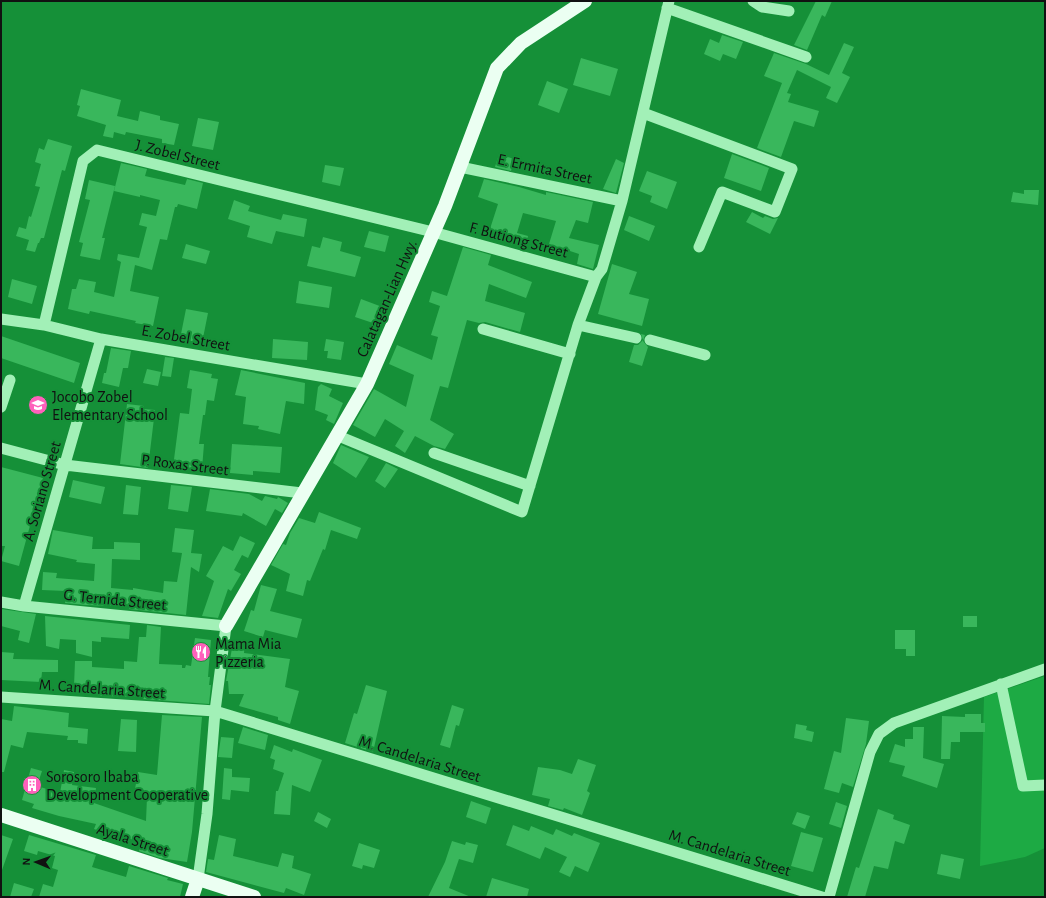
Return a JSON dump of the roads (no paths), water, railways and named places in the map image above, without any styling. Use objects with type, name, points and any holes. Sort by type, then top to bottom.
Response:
[{"type":"main road","name":"Calatagan-Lian Hwy.","points":[[226,626],[302,493],[367,384],[460,167],[497,68],[521,44],[585,1]]},
{"type":"main road","name":"Ayala Street","points":[[1,815],[254,897]]},
{"type":"main road","points":[[192,897],[198,879]]},
{"type":"street","points":[[753,1],[762,7],[789,11]]},
{"type":"street","points":[[336,435],[522,512],[578,325],[596,277],[602,268],[622,202],[668,4],[806,58]]},
{"type":"street","points":[[643,113],[792,169],[775,212],[722,192],[699,247]]},
{"type":"street","name":"J. Zobel Street","points":[[44,325],[84,161],[97,150],[433,232]]},
{"type":"street","name":"E. Ermita Street","points":[[460,167],[622,202]]},
{"type":"street","name":"F. Butiong Street","points":[[433,232],[596,277]]},
{"type":"street","name":"E. Zobel Street","points":[[1,319],[44,325],[101,339],[367,384]]},
{"type":"street","points":[[578,325],[636,338]]},
{"type":"street","points":[[483,329],[570,354]]},
{"type":"street","name":"A. Soriano Street","points":[[24,606],[101,339]]},
{"type":"street","points":[[650,340],[705,355]]},
{"type":"street","points":[[1,407],[10,380]]},
{"type":"street","name":"P. Roxas Street","points":[[1,448],[65,465],[302,493]]},
{"type":"street","points":[[434,453],[530,486]]},
{"type":"street","name":"G. Ternida Street","points":[[1,602],[24,606],[226,626]]},
{"type":"street","points":[[198,879],[207,814],[215,711],[226,626]]},
{"type":"street","points":[[829,897],[870,752],[878,734],[894,724],[1045,669]]},
{"type":"street","points":[[1001,684],[1023,786],[1034,787],[1045,785]]},
{"type":"street","name":"M. Candelaria Street","points":[[1,697],[215,711],[822,897]]},
{"type":"place","name":"Jocobo Zobel Elementary School","points":[[38,405]]},
{"type":"place","name":"Mama Mia Pizzeria","points":[[201,652]]},
{"type":"place","name":"Sorosoro Ibaba Development Cooperative","points":[[32,785]]}]
